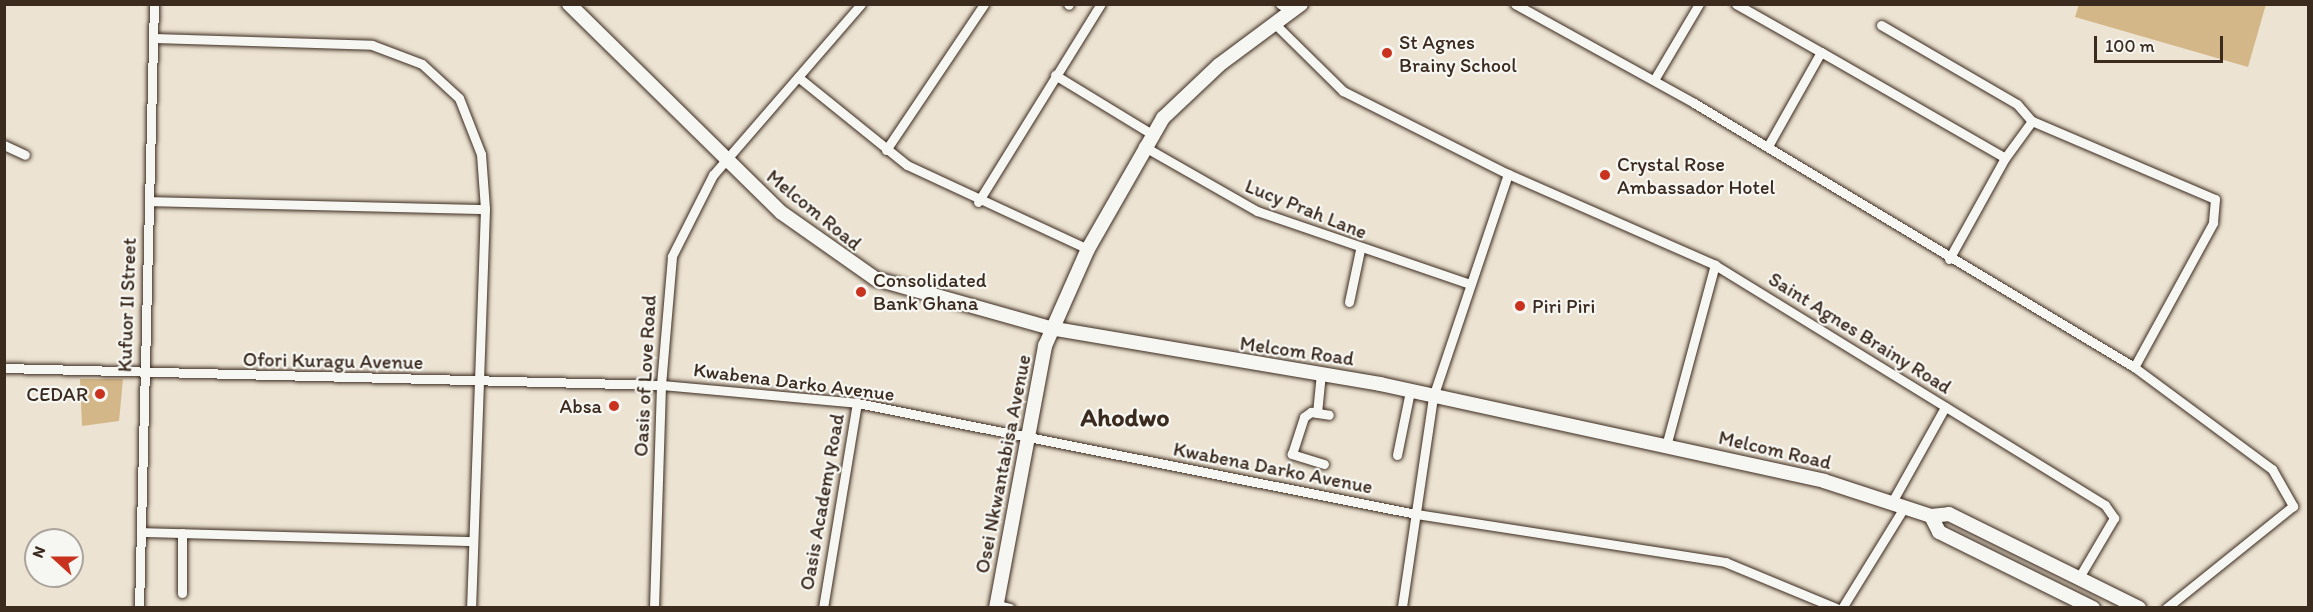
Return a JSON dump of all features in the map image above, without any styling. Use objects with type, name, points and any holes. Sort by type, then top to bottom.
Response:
[{"type":"main road","name":"Melcom Road","points":[[569,4],[725,161],[811,238],[876,279],[1050,328],[1321,373],[1410,391],[1666,446],[1899,504],[1930,516],[1939,532],[2093,608]]},
{"type":"main road","name":"Osei Nkwantabisa Avenue","points":[[1001,607],[1025,436],[1050,328],[1088,249],[1150,133],[1196,85],[1291,7]]},
{"type":"main road","points":[[1930,516],[1948,514],[2139,608]]},
{"type":"street","name":"Kufuor II Street","points":[[139,608],[154,4]]},
{"type":"street","name":"Oasis of Love Road","points":[[654,608],[661,385],[672,256],[699,196],[725,161],[861,4]]},
{"type":"street","points":[[886,150],[984,4]]},
{"type":"street","points":[[978,202],[1101,4]]},
{"type":"street","points":[[1515,4],[1768,146],[1949,259],[2134,367],[2272,469],[2293,506],[2166,608]]},
{"type":"street","points":[[1654,80],[1699,4]]},
{"type":"street","points":[[1736,4],[2005,158]]},
{"type":"street","name":"Saint Agnes Brainy Road","points":[[1274,23],[1343,91],[1508,174],[1715,265],[2112,510],[2108,531],[2078,579]]},
{"type":"street","points":[[1881,25],[2017,104],[2032,121],[2215,199],[2212,224],[2134,367]]},
{"type":"street","points":[[154,38],[372,45],[408,56],[446,84],[469,118],[481,154],[485,210],[471,608]]},
{"type":"street","points":[[1768,146],[1821,52]]},
{"type":"street","points":[[1055,75],[1150,133]]},
{"type":"street","points":[[798,77],[886,150],[978,202],[1088,249]]},
{"type":"street","points":[[1949,259],[2005,158],[2032,121]]},
{"type":"street","points":[[4,145],[25,155]]},
{"type":"street","name":"Lucy Prah Lane","points":[[1143,146],[1223,195],[1360,250],[1467,283]]},
{"type":"street","points":[[1402,608],[1433,397],[1467,283],[1508,174]]},
{"type":"street","points":[[149,201],[485,210]]},
{"type":"street","points":[[1349,302],[1360,250]]},
{"type":"street","points":[[1666,446],[1715,265]]},
{"type":"street","name":"Ofori Kuragu Avenue","points":[[4,368],[143,376],[661,385]]},
{"type":"street","points":[[1317,413],[1321,373]]},
{"type":"street","name":"Kwabena Darko Avenue","points":[[661,385],[857,403],[1416,514],[1725,562],[1836,608]]},
{"type":"street","points":[[1397,455],[1410,391]]},
{"type":"street","name":"Oasis Academy Road","points":[[823,608],[857,403]]},
{"type":"street","points":[[1842,608],[1899,504],[1945,407]]},
{"type":"street","points":[[1324,464],[1293,454],[1304,417],[1317,413],[1329,415]]},
{"type":"street","points":[[141,532],[472,542]]},
{"type":"street","points":[[182,533],[182,593]]},
{"type":"building","points":[[2079,4],[2266,4],[2248,67],[2075,17]]},
{"type":"building","name":"CEDAR","points":[[80,379],[123,379],[119,421],[82,426]]},
{"type":"place","name":"St Agnes Brainy School","points":[[1387,53]]},
{"type":"place","name":"Crystal Rose Ambassador Hotel","points":[[1605,175]]},
{"type":"place","name":"Consolidated Bank Ghana","points":[[861,292]]},
{"type":"place","name":"Piri Piri","points":[[1520,306]]},
{"type":"place","name":"CEDAR","points":[[100,394]]},
{"type":"place","name":"Absa","points":[[614,406]]},
{"type":"district","name":"Ahodwo","points":[[1125,418]]}]
